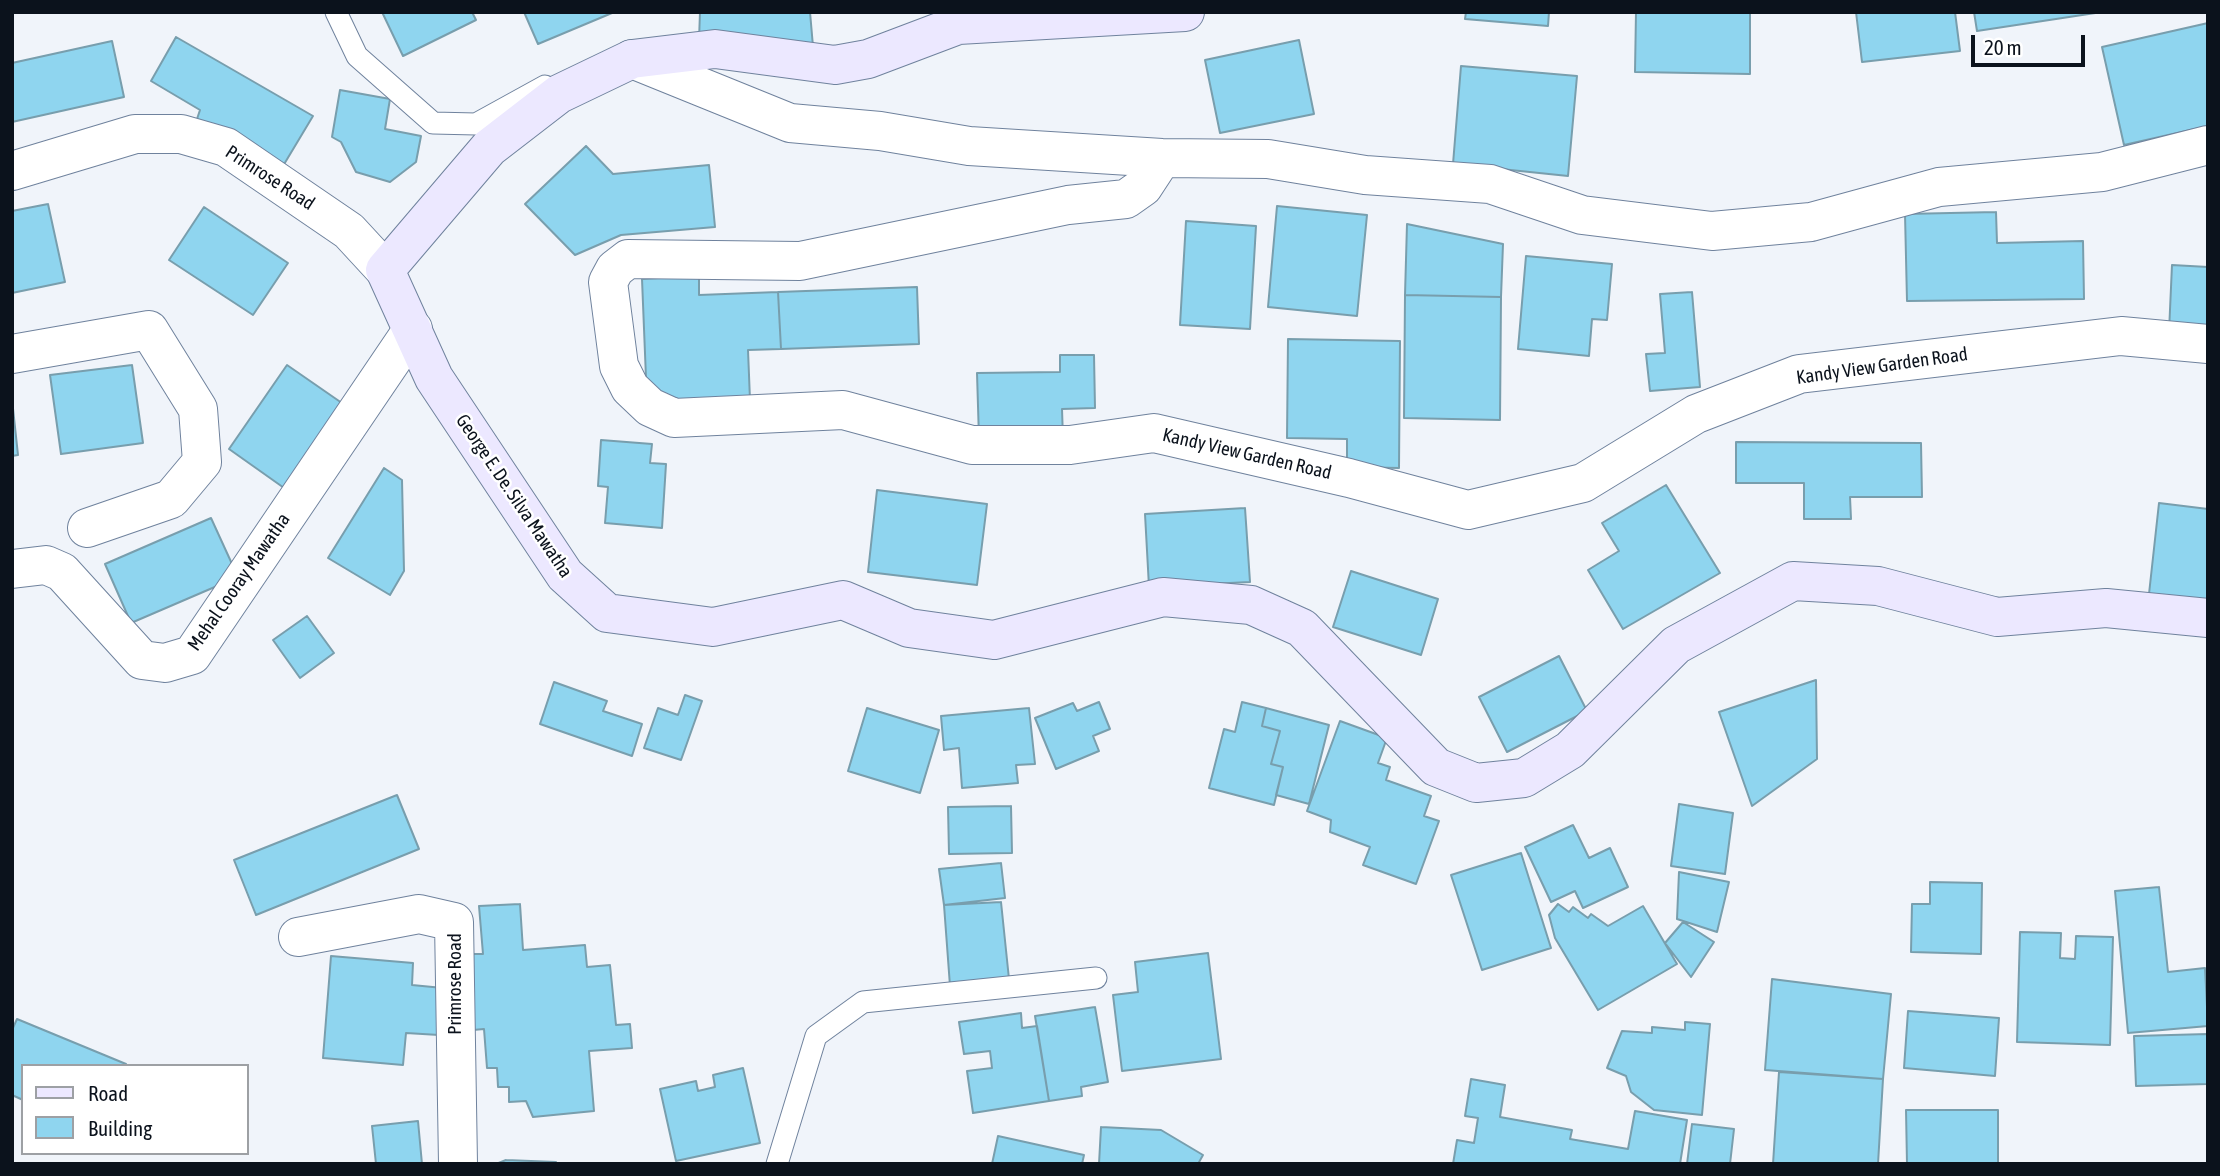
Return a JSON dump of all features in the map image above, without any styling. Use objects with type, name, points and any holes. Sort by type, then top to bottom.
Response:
[{"type":"street","points":[[385,270],[489,148],[559,94],[632,59],[715,49],[835,65],[868,59],[958,25],[1185,12]]},
{"type":"street","points":[[632,59],[790,123],[880,131],[969,146],[1162,158],[1268,159],[1364,176],[1490,184],[1582,215],[1712,231],[1811,222],[1938,187],[2102,172],[2208,145]]},
{"type":"street","name":"Primrose Road","points":[[12,171],[135,134],[181,134],[226,147],[349,231],[385,270]]},
{"type":"street","name":"Kandy View Garden Road","points":[[1162,158],[1143,187],[1126,199],[1068,205],[800,261],[628,259],[615,269],[608,282],[619,366],[630,388],[650,407],[674,418],[843,410],[972,445],[1070,445],[1154,433],[1349,478],[1468,510],[1583,483],[1696,414],[1799,374],[2121,336],[2208,344]]},
{"type":"street","name":"George E. De. Silva Mawatha","points":[[385,270],[434,379],[565,575],[607,613],[713,627],[843,600],[909,628],[994,640],[1163,597],[1251,605],[1302,628],[1436,767],[1476,783],[1524,778],[1570,750],[1676,645],[1793,581],[1878,586],[1997,617],[2106,608],[2208,618]]},
{"type":"street","name":"Mehal Cooray Mawatha","points":[[12,569],[46,565],[62,572],[142,660],[165,663],[192,655],[413,329]]},
{"type":"street","points":[[12,354],[149,330],[198,409],[202,462],[171,499],[87,528]]},
{"type":"street","name":"Primrose Road","points":[[298,937],[419,914],[454,922],[458,1164]]},
{"type":"lane","points":[[336,12],[357,56],[433,123],[476,124],[604,53],[632,59]]},
{"type":"lane","points":[[776,1164],[816,1036],[863,1002],[1096,978]]},
{"type":"building","points":[[382,12],[472,12],[476,20],[403,56]]},
{"type":"building","points":[[524,12],[612,12],[612,13],[538,44]]},
{"type":"building","points":[[700,12],[810,12],[814,58],[699,40]]},
{"type":"building","points":[[1466,12],[1549,12],[1548,26],[1465,19]]},
{"type":"building","points":[[1636,12],[1750,12],[1750,74],[1635,72]]},
{"type":"building","points":[[1856,12],[1955,12],[1960,51],[1862,62]]},
{"type":"building","points":[[1974,12],[2102,12],[1977,31]]},
{"type":"building","points":[[2208,23],[2208,126],[2124,145],[2102,47]]},
{"type":"building","points":[[176,37],[313,116],[280,171],[196,122],[200,110],[151,81]]},
{"type":"building","points":[[1299,40],[1314,114],[1220,133],[1205,60]]},
{"type":"building","points":[[112,41],[124,97],[12,122],[12,63]]},
{"type":"building","points":[[1461,66],[1577,76],[1568,176],[1453,164]]},
{"type":"building","points":[[340,90],[390,99],[385,129],[421,136],[416,162],[390,182],[356,172],[341,142],[332,137]]},
{"type":"building","points":[[586,146],[613,174],[709,165],[715,227],[621,235],[575,255],[525,204]]},
{"type":"building","points":[[48,204],[65,282],[12,293],[12,211]]},
{"type":"building","points":[[1277,206],[1367,215],[1357,316],[1268,307]]},
{"type":"building","points":[[204,207],[288,263],[253,315],[169,260]]},
{"type":"building","points":[[1996,212],[1997,243],[2083,241],[2084,299],[1907,301],[1905,214]]},
{"type":"building","points":[[1186,221],[1256,226],[1250,329],[1180,325]]},
{"type":"building","points":[[1407,224],[1503,244],[1501,297],[1405,295]]},
{"type":"building","points":[[1526,256],[1612,264],[1607,320],[1592,319],[1589,356],[1518,349]]},
{"type":"building","points":[[2172,265],[2208,267],[2208,334],[2169,332]]},
{"type":"building","points":[[699,276],[699,295],[778,292],[781,349],[748,350],[750,400],[647,403],[642,279]]},
{"type":"building","points":[[917,287],[919,344],[781,349],[778,292]]},
{"type":"building","points":[[1692,292],[1700,387],[1650,391],[1646,354],[1665,353],[1660,294]]},
{"type":"building","points":[[1405,295],[1501,297],[1500,420],[1404,418]]},
{"type":"building","points":[[1288,339],[1400,341],[1399,468],[1347,467],[1347,439],[1287,438]]},
{"type":"building","points":[[1060,355],[1094,355],[1095,408],[1062,409],[1063,439],[979,439],[977,373],[1060,372]]},
{"type":"building","points":[[132,365],[143,443],[61,454],[50,375]]},
{"type":"building","points":[[287,365],[352,410],[294,495],[229,449]]},
{"type":"building","points":[[12,399],[18,455],[12,456]]},
{"type":"building","points":[[601,440],[652,444],[650,463],[666,464],[662,528],[605,523],[608,487],[598,486]]},
{"type":"building","points":[[1736,442],[1921,443],[1922,497],[1850,497],[1851,519],[1804,519],[1804,483],[1736,483]]},
{"type":"building","points":[[384,468],[402,480],[404,571],[390,595],[328,558]]},
{"type":"building","points":[[1666,485],[1720,573],[1623,629],[1588,570],[1619,551],[1602,523]]},
{"type":"building","points":[[877,490],[987,504],[977,585],[868,572]]},
{"type":"building","points":[[2159,503],[2208,509],[2208,610],[2148,603]]},
{"type":"building","points":[[1245,508],[1250,582],[1149,587],[1145,514]]},
{"type":"building","points":[[211,518],[238,577],[131,623],[105,564]]},
{"type":"building","points":[[1351,571],[1438,599],[1421,655],[1333,627]]},
{"type":"building","points":[[307,616],[334,653],[300,678],[273,640]]},
{"type":"building","points":[[1559,656],[1587,711],[1507,752],[1479,697]]},
{"type":"building","points":[[1816,680],[1817,759],[1752,806],[1719,712]]},
{"type":"building","points":[[554,682],[607,701],[603,711],[642,724],[632,756],[540,724]]},
{"type":"building","points":[[685,695],[702,701],[681,760],[644,748],[658,708],[678,715]]},
{"type":"building","points":[[1099,702],[1110,729],[1093,736],[1099,751],[1056,769],[1035,718],[1073,703],[1077,711]]},
{"type":"building","points":[[1242,702],[1266,708],[1262,726],[1280,731],[1271,764],[1283,767],[1274,805],[1209,788],[1224,729],[1235,732]]},
{"type":"building","points":[[867,708],[939,730],[920,793],[848,771]]},
{"type":"building","points":[[1029,708],[1035,764],[1016,765],[1018,783],[962,788],[959,748],[944,750],[941,716]]},
{"type":"building","points":[[1266,708],[1329,725],[1309,804],[1276,795],[1283,767],[1271,764],[1280,731],[1262,726]]},
{"type":"building","points":[[1340,721],[1387,738],[1378,763],[1390,767],[1386,780],[1431,796],[1424,816],[1439,821],[1416,884],[1363,865],[1370,847],[1330,832],[1331,820],[1307,811]]},
{"type":"building","points":[[397,795],[419,849],[256,915],[234,860]]},
{"type":"building","points":[[1679,804],[1733,813],[1725,874],[1671,866]]},
{"type":"building","points":[[1011,806],[1012,853],[949,854],[948,807]]},
{"type":"building","points":[[1573,825],[1589,858],[1610,848],[1628,887],[1583,908],[1575,891],[1551,902],[1525,847]]},
{"type":"building","points":[[1521,853],[1551,948],[1482,970],[1451,875]]},
{"type":"building","points":[[1001,863],[1005,898],[944,905],[939,869]]},
{"type":"building","points":[[1679,872],[1729,882],[1717,932],[1677,919]]},
{"type":"building","points":[[1930,882],[1982,883],[1981,954],[1911,952],[1912,904],[1930,904]]},
{"type":"building","points":[[2159,887],[2168,972],[2205,968],[2208,1026],[2128,1033],[2115,891]]},
{"type":"building","points":[[1001,902],[1009,979],[950,986],[944,905]]},
{"type":"building","points":[[520,904],[523,950],[585,945],[587,967],[610,965],[616,1025],[630,1024],[632,1048],[589,1051],[594,1111],[533,1117],[526,1101],[509,1102],[509,1087],[498,1087],[497,1068],[487,1068],[484,1029],[473,1030],[469,954],[483,954],[479,906]]},
{"type":"building","points":[[1558,904],[1569,912],[1573,907],[1588,918],[1591,914],[1608,926],[1643,906],[1677,964],[1598,1010],[1555,938],[1549,915]]},
{"type":"building","points":[[1683,922],[1714,942],[1691,977],[1665,943]]},
{"type":"building","points":[[2020,932],[2061,933],[2060,958],[2075,959],[2076,936],[2113,937],[2110,1045],[2017,1042]]},
{"type":"building","points":[[1208,953],[1221,1059],[1122,1071],[1113,995],[1138,992],[1135,962]]},
{"type":"building","points":[[331,956],[413,963],[412,985],[443,988],[439,1035],[406,1033],[403,1065],[323,1058]]},
{"type":"building","points":[[1772,979],[1891,994],[1883,1079],[1765,1070]]},
{"type":"building","points":[[1095,1007],[1108,1082],[1081,1087],[1082,1096],[1049,1101],[1035,1016]]},
{"type":"building","points":[[1908,1011],[1999,1018],[1995,1076],[1904,1068]]},
{"type":"building","points":[[1021,1013],[1022,1028],[1037,1026],[1049,1101],[973,1113],[967,1071],[992,1068],[990,1051],[964,1054],[959,1022]]},
{"type":"building","points":[[17,1019],[126,1064],[21,1064],[21,1099],[12,1095],[12,1030]]},
{"type":"building","points":[[1685,1022],[1710,1024],[1702,1115],[1654,1110],[1631,1092],[1626,1076],[1607,1068],[1622,1031],[1652,1033],[1652,1027],[1685,1030]]},
{"type":"building","points":[[2208,1034],[2208,1084],[2136,1086],[2134,1036]]},
{"type":"building","points":[[743,1068],[760,1143],[676,1161],[660,1089],[696,1081],[698,1091],[715,1087],[713,1075]]},
{"type":"building","points":[[1779,1072],[1883,1079],[1878,1164],[1773,1164]]},
{"type":"building","points":[[1471,1079],[1505,1085],[1500,1117],[1572,1130],[1570,1139],[1628,1149],[1635,1111],[1687,1120],[1680,1164],[1453,1164],[1457,1140],[1474,1143],[1478,1118],[1465,1116]]},
{"type":"building","points":[[1906,1110],[1998,1110],[1998,1164],[1907,1164]]},
{"type":"building","points":[[418,1121],[422,1164],[376,1164],[372,1126]]},
{"type":"building","points":[[1692,1124],[1734,1129],[1730,1164],[1687,1164]]},
{"type":"building","points":[[1101,1127],[1161,1130],[1203,1155],[1198,1164],[1099,1164]]},
{"type":"building","points":[[998,1136],[1084,1155],[1082,1164],[992,1164]]},
{"type":"building","points":[[506,1160],[556,1162],[556,1164],[496,1164]]}]
